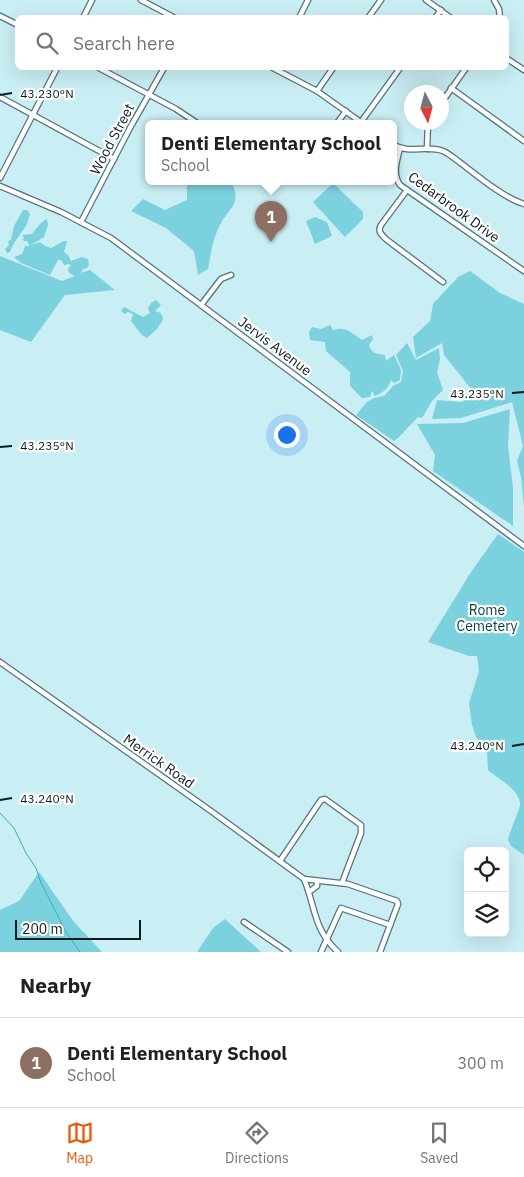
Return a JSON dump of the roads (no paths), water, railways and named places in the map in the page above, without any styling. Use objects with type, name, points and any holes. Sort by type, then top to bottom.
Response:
[{"type":"street","points":[[84,15],[92,0]]},
{"type":"street","points":[[141,0],[169,15]]},
{"type":"street","points":[[301,15],[308,0]]},
{"type":"street","points":[[370,15],[381,0]]},
{"type":"street","points":[[426,0],[447,15]]},
{"type":"street","points":[[494,0],[500,15]]},
{"type":"street","points":[[437,15],[440,10]]},
{"type":"street","points":[[0,16],[15,24]]},
{"type":"street","points":[[509,60],[524,70]]},
{"type":"street","points":[[0,178],[56,70]]},
{"type":"street","points":[[103,70],[176,109],[192,120]]},
{"type":"street","name":"Wood Street","points":[[82,222],[163,70]]},
{"type":"street","points":[[277,70],[317,91],[357,120]]},
{"type":"street","points":[[317,91],[332,70]]},
{"type":"street","points":[[363,120],[399,70]]},
{"type":"street","points":[[449,91],[464,70]]},
{"type":"street","points":[[451,88],[524,141]]},
{"type":"street","points":[[0,97],[114,159]]},
{"type":"street","points":[[339,120],[346,111]]},
{"type":"street","points":[[427,149],[428,130]]},
{"type":"street","points":[[397,146],[409,150],[437,150],[448,154],[502,192],[524,204]]},
{"type":"street","name":"Cedarbrook Drive","points":[[397,162],[400,148]]},
{"type":"street","name":"Cedarbrook Drive","points":[[397,178],[400,185],[524,271]]},
{"type":"street","name":"Jervis Avenue","points":[[0,186],[82,222],[111,238],[524,546]]},
{"type":"street","points":[[407,190],[380,225],[380,232],[386,240],[443,282]]},
{"type":"street","points":[[201,305],[221,279],[231,275]]},
{"type":"street","name":"Merrick Road","points":[[0,662],[304,879]]},
{"type":"street","points":[[280,861],[321,800],[325,799],[361,825],[361,833],[342,883]]},
{"type":"street","points":[[304,879],[342,883],[397,901],[398,904],[380,952]]},
{"type":"street","points":[[304,879],[310,892],[316,920],[327,941],[338,952]]},
{"type":"street","points":[[310,892],[317,886],[317,881]]},
{"type":"street","points":[[321,952],[341,908],[390,926]]},
{"type":"street","points":[[244,922],[288,952]]},
{"type":"waterway","points":[[0,813],[14,828],[26,853],[36,868],[41,883],[66,932],[80,952]]},
{"type":"place","name":"Denti Elementary School","points":[[271,242]]},
{"type":"park label","name":"Rome Cemetery","points":[[487,618]]}]
